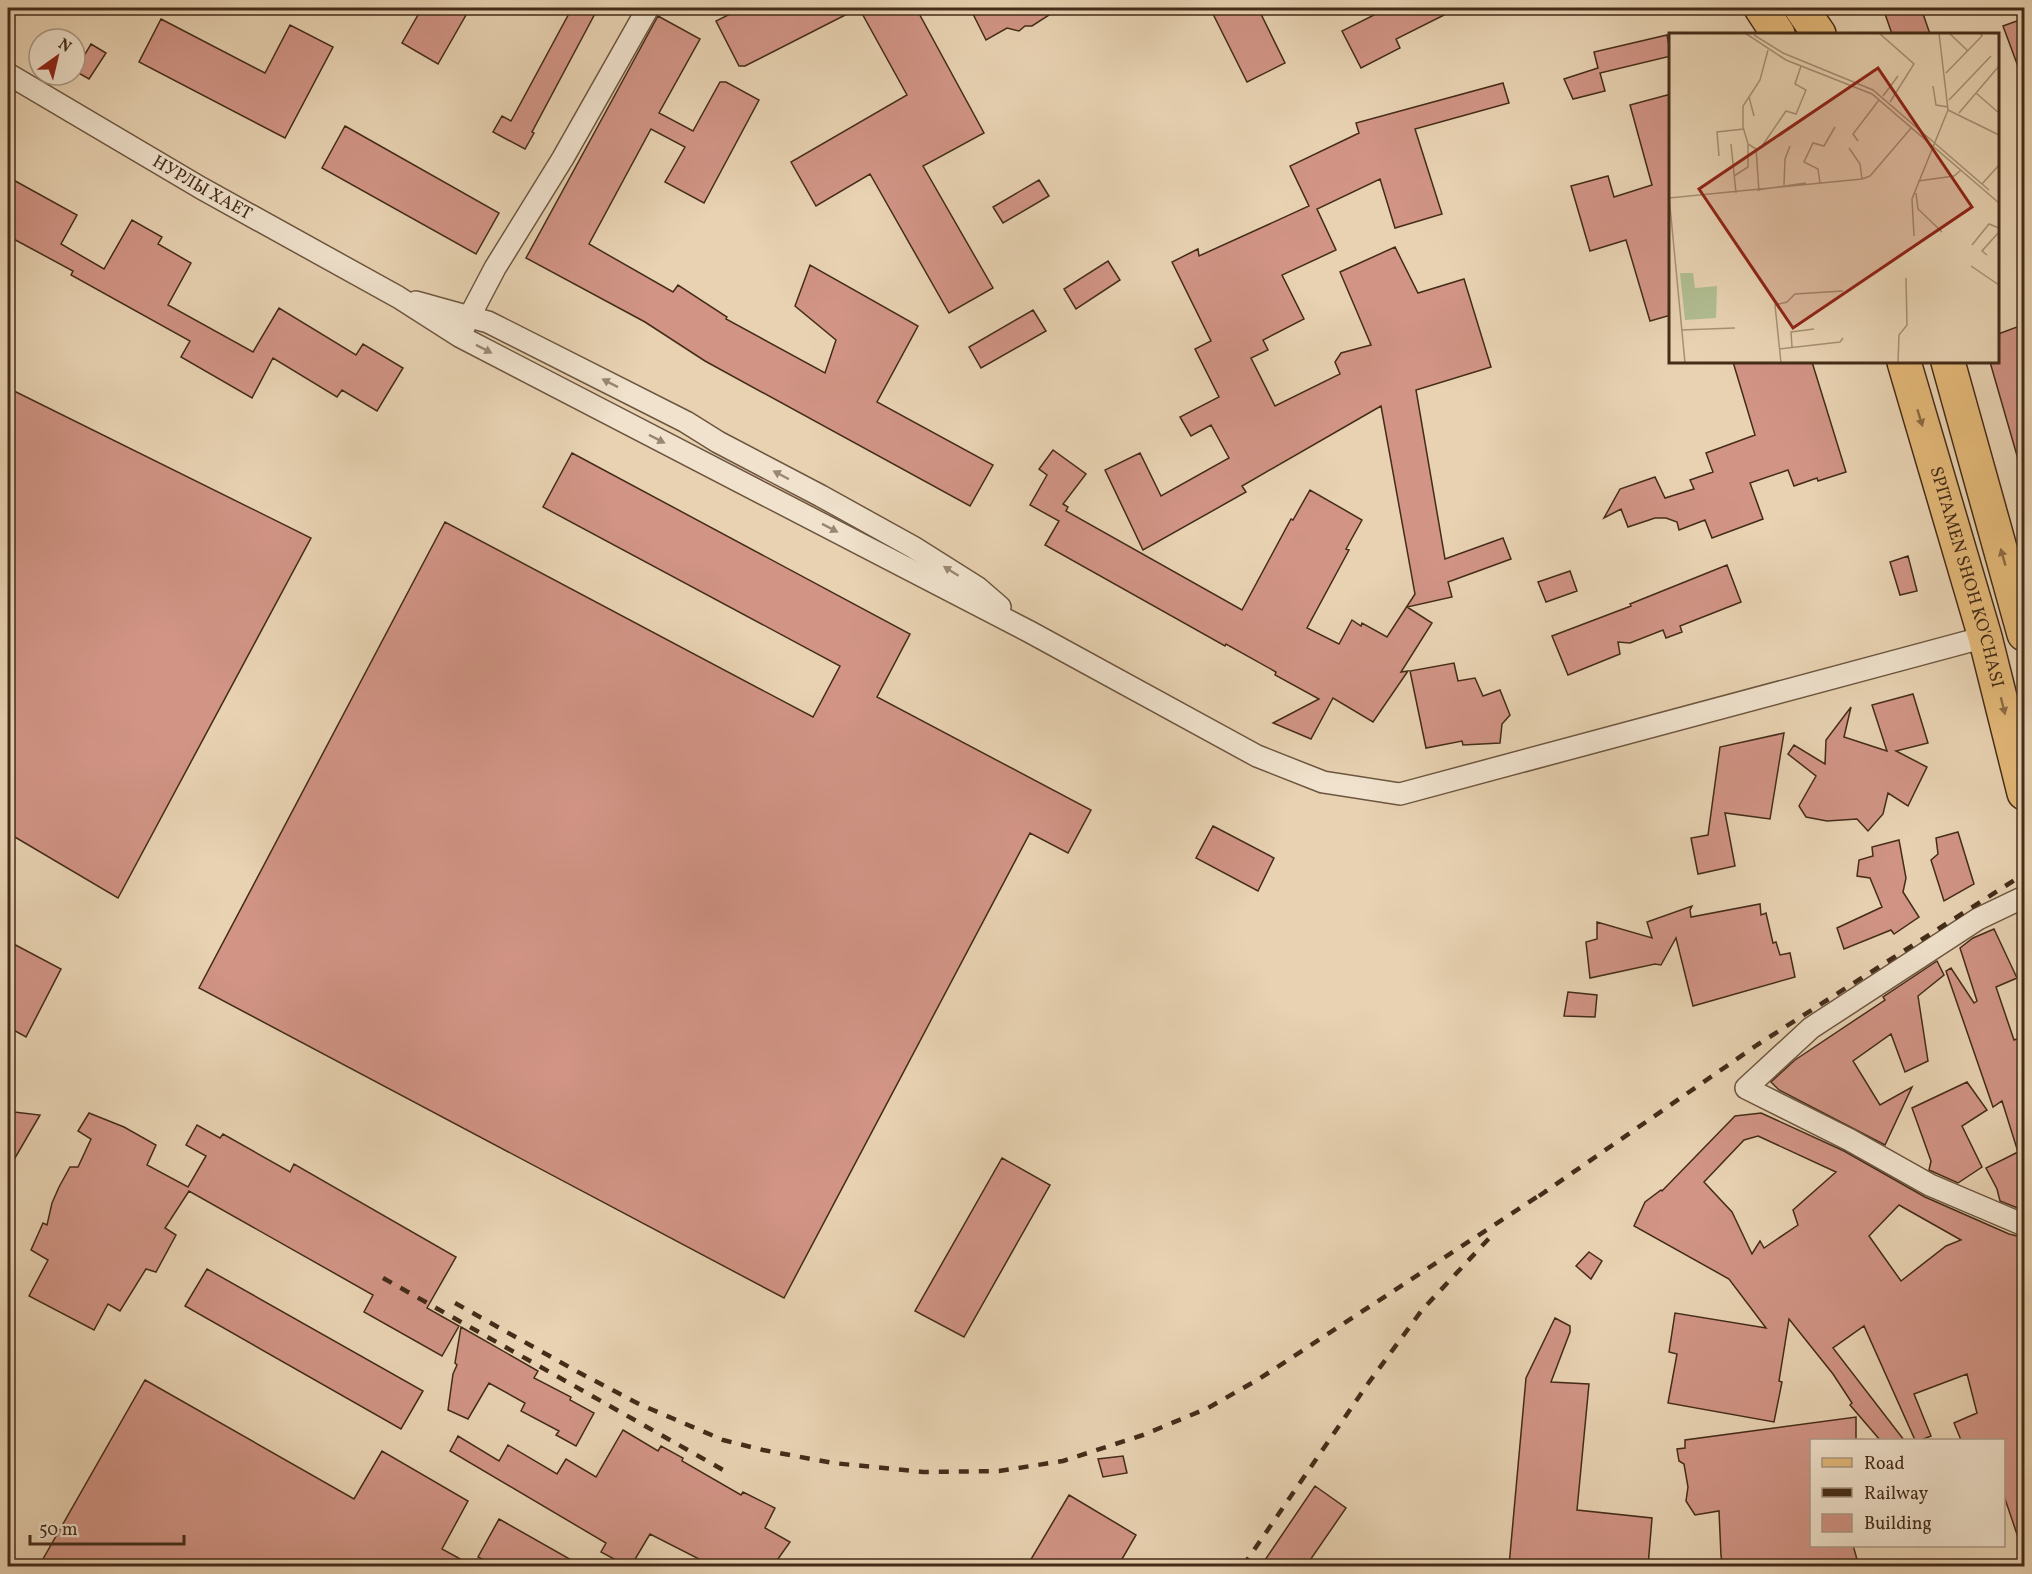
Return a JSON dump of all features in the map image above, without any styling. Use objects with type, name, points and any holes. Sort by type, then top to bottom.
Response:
[{"type":"main road","points":[[1761,8],[1777,33]]},
{"type":"main road","points":[[1801,8],[1819,33]]},
{"type":"main road","name":"SPITAMEN SHOH KO'CHASI","points":[[1904,363],[1985,637],[2025,793]]},
{"type":"main road","points":[[1948,363],[2025,634]]},
{"type":"street","points":[[459,336],[495,268],[563,158],[648,8]]},
{"type":"street","name":"НУРЛЫ ХАЕТ","points":[[8,74],[201,188],[398,297]]},
{"type":"street","points":[[398,297],[488,322],[686,422],[718,442],[914,547],[978,588],[1030,632]]},
{"type":"street","points":[[398,297],[459,336],[1030,632],[1257,756],[1323,782],[1400,794],[1985,637]]},
{"type":"street","points":[[2025,897],[1978,919],[1811,1028],[1746,1088],[1850,1140],[1930,1185],[2025,1225]]},
{"type":"building","points":[[422,8],[470,8],[438,64],[402,43]]},
{"type":"building","points":[[572,8],[598,8],[525,149],[493,132],[502,116],[511,121]]},
{"type":"building","points":[[742,8],[859,8],[745,66],[739,66],[716,21]]},
{"type":"building","points":[[859,8],[916,8],[984,133],[923,166],[993,288],[949,313],[870,174],[816,206],[791,162],[907,95]]},
{"type":"building","points":[[970,8],[1060,8],[1032,26],[1025,26],[1019,31],[1007,28],[986,40]]},
{"type":"building","points":[[1210,8],[1258,8],[1285,63],[1247,82]]},
{"type":"building","points":[[1377,8],[1458,8],[1396,39],[1400,48],[1361,68],[1342,31],[1380,12]]},
{"type":"building","points":[[1883,8],[1921,8],[1930,33],[1892,33]]},
{"type":"building","points":[[658,16],[700,39],[659,113],[693,131],[720,82],[726,82],[759,100],[704,203],[665,182],[685,147],[651,129],[589,244],[673,292],[678,285],[727,317],[726,319],[825,373],[836,340],[795,306],[810,265],[918,326],[877,402],[993,465],[970,506],[705,361],[645,322],[526,258]]},
{"type":"building","points":[[2025,18],[2025,80],[2023,80],[2003,26]]},
{"type":"building","points":[[161,19],[265,73],[290,25],[333,47],[285,138],[139,62]]},
{"type":"building","points":[[1667,35],[1669,46],[1669,56],[1600,73],[1605,91],[1573,99],[1564,79],[1598,68],[1594,52]]},
{"type":"building","points":[[91,44],[106,53],[89,79],[87,78],[87,51]]},
{"type":"building","points":[[1503,83],[1509,103],[1415,129],[1442,214],[1395,228],[1380,179],[1317,209],[1336,250],[1282,275],[1304,319],[1263,340],[1268,350],[1251,358],[1275,406],[1340,374],[1335,362],[1341,353],[1371,345],[1340,272],[1395,247],[1418,293],[1464,279],[1491,367],[1416,390],[1445,559],[1503,538],[1511,559],[1448,582],[1452,597],[1407,607],[1432,623],[1401,672],[1408,671],[1373,722],[1333,698],[1311,739],[1273,723],[1319,699],[1275,675],[1276,672],[1045,545],[1059,521],[1030,505],[1047,475],[1039,469],[1053,450],[1086,474],[1063,504],[1068,507],[1066,511],[1242,610],[1291,519],[1293,520],[1310,490],[1362,520],[1346,549],[1349,550],[1307,628],[1339,644],[1352,620],[1387,637],[1415,594],[1381,406],[1242,486],[1246,492],[1143,550],[1105,470],[1140,453],[1161,496],[1229,458],[1211,425],[1191,436],[1180,417],[1219,397],[1195,349],[1211,341],[1172,262],[1198,249],[1199,256],[1309,206],[1290,166],[1359,133],[1356,123]]},
{"type":"building","points":[[1669,95],[1669,316],[1650,321],[1626,240],[1590,251],[1571,186],[1608,176],[1614,197],[1652,185],[1630,105]]},
{"type":"building","points":[[345,126],[499,213],[476,254],[322,168]]},
{"type":"building","points":[[8,177],[77,215],[61,244],[104,269],[132,220],[162,237],[158,244],[191,263],[168,305],[253,352],[279,308],[356,355],[363,344],[403,368],[377,411],[342,390],[337,397],[273,358],[252,398],[181,357],[190,341],[71,275],[73,271],[8,236]]},
{"type":"building","points":[[1039,180],[1049,196],[1003,223],[993,207]]},
{"type":"building","points":[[1108,261],[1120,280],[1076,309],[1064,289]]},
{"type":"building","points":[[1033,310],[1046,331],[981,368],[969,347]]},
{"type":"building","points":[[2025,324],[2025,466],[2020,466],[1990,363],[1999,363],[1999,334]]},
{"type":"building","points":[[1733,363],[1812,363],[1846,472],[1794,486],[1788,470],[1750,483],[1763,519],[1712,538],[1705,520],[1679,530],[1677,522],[1666,518],[1655,518],[1628,527],[1621,509],[1604,518],[1620,489],[1655,477],[1665,498],[1694,489],[1690,480],[1713,472],[1706,453],[1755,435]]},
{"type":"building","points":[[8,388],[311,538],[118,898],[8,833]]},
{"type":"building","points":[[572,453],[910,634],[877,697],[1091,810],[1068,853],[1030,833],[784,1298],[199,988],[445,522],[813,717],[840,666],[543,507]]},
{"type":"building","points":[[1908,556],[1917,591],[1900,595],[1890,562]]},
{"type":"building","points":[[1727,565],[1741,602],[1680,626],[1682,632],[1666,638],[1663,630],[1630,643],[1618,642],[1620,654],[1568,675],[1552,636],[1631,606],[1630,604]]},
{"type":"building","points":[[1570,571],[1577,591],[1546,602],[1538,582]]},
{"type":"building","points":[[1454,663],[1458,681],[1475,678],[1483,696],[1500,690],[1510,715],[1502,724],[1500,743],[1463,745],[1462,741],[1426,748],[1410,671]]},
{"type":"building","points":[[1913,694],[1928,743],[1896,751],[1927,767],[1908,806],[1888,793],[1883,814],[1868,831],[1857,819],[1827,821],[1806,817],[1799,806],[1816,776],[1788,754],[1794,745],[1825,764],[1826,740],[1851,707],[1844,737],[1887,751],[1872,705]]},
{"type":"building","points":[[1784,733],[1770,819],[1725,813],[1735,866],[1698,874],[1691,838],[1708,835],[1720,747]]},
{"type":"building","points":[[1213,826],[1274,858],[1258,891],[1196,858]]},
{"type":"building","points":[[1958,832],[1974,884],[1944,901],[1931,860],[1938,854],[1936,838]]},
{"type":"building","points":[[1899,840],[1906,878],[1903,892],[1919,917],[1894,934],[1891,930],[1844,949],[1837,928],[1882,907],[1870,878],[1857,876],[1859,860],[1873,856],[1872,847]]},
{"type":"building","points":[[1760,904],[1761,915],[1766,913],[1773,943],[1776,942],[1780,955],[1790,953],[1795,977],[1693,1006],[1676,938],[1661,965],[1655,964],[1590,978],[1586,942],[1597,939],[1597,922],[1652,938],[1647,922],[1692,906],[1691,917]]},
{"type":"building","points":[[1994,929],[2017,978],[1996,987],[2014,1040],[2025,1036],[2025,1211],[2000,1201],[1997,1189],[1986,1168],[2018,1152],[2002,1101],[1993,1107],[1946,971],[1951,968],[1974,1003],[1977,1001],[1960,948],[1973,938]]},
{"type":"building","points":[[8,941],[61,969],[26,1037],[8,1027]]},
{"type":"building","points":[[1937,961],[1944,975],[1918,996],[1928,1061],[1905,1072],[1891,1034],[1853,1061],[1880,1105],[1912,1087],[1885,1145],[1779,1090],[1771,1082],[1795,1060],[1885,1000],[1883,997]]},
{"type":"building","points":[[1568,992],[1597,995],[1595,1017],[1564,1016]]},
{"type":"building","points":[[1967,1082],[1987,1110],[1962,1126],[1982,1167],[1958,1183],[1929,1170],[1931,1161],[1912,1108]]},
{"type":"building","points":[[14,1112],[40,1115],[8,1170],[8,1115]]},
{"type":"building","points":[[89,1113],[124,1127],[156,1145],[147,1165],[188,1187],[206,1156],[186,1145],[197,1125],[220,1138],[223,1134],[290,1172],[294,1164],[456,1257],[427,1308],[459,1326],[442,1356],[364,1312],[373,1295],[189,1191],[165,1228],[176,1235],[156,1272],[146,1269],[120,1311],[108,1304],[94,1330],[29,1296],[48,1260],[31,1250],[43,1223],[47,1225],[52,1203],[59,1187],[70,1167],[78,1167],[91,1139],[78,1131]]},
{"type":"building","points":[[1761,1113],[1844,1151],[1925,1197],[2009,1234],[2025,1238],[2025,1548],[2022,1549],[2005,1499],[2005,1439],[1961,1439],[1954,1423],[1977,1413],[1967,1374],[1914,1394],[1931,1436],[1915,1439],[1864,1326],[1833,1348],[1903,1439],[1879,1439],[1850,1405],[1852,1403],[1833,1374],[1789,1319],[1779,1381],[1782,1382],[1774,1422],[1668,1403],[1677,1354],[1669,1352],[1675,1313],[1766,1328],[1729,1279],[1634,1226],[1645,1202],[1662,1191],[1735,1116]],"holes":[[[1758,1136],[1836,1172],[1793,1210],[1798,1225],[1764,1248],[1760,1241],[1752,1254],[1732,1212],[1704,1182],[1744,1140]],[[1899,1205],[1961,1240],[1946,1246],[1901,1281],[1869,1236]]]},
{"type":"building","points":[[1002,1158],[1050,1185],[964,1337],[915,1311]]},
{"type":"building","points":[[1589,1252],[1602,1261],[1591,1279],[1576,1266]]},
{"type":"building","points":[[207,1269],[423,1391],[401,1429],[185,1306]]},
{"type":"building","points":[[1555,1318],[1570,1326],[1570,1332],[1551,1382],[1589,1384],[1577,1510],[1652,1518],[1648,1566],[1509,1566],[1526,1378]]},
{"type":"building","points":[[461,1327],[538,1371],[534,1378],[571,1397],[570,1400],[594,1413],[576,1446],[556,1435],[559,1431],[521,1411],[525,1403],[489,1383],[468,1419],[448,1410],[453,1374],[457,1365],[455,1363]]},
{"type":"building","points":[[145,1380],[354,1499],[382,1451],[468,1501],[442,1549],[473,1566],[39,1566]]},
{"type":"building","points":[[1856,1417],[1856,1439],[1810,1439],[1810,1547],[1854,1547],[1858,1563],[1836,1566],[1723,1566],[1719,1511],[1695,1515],[1686,1501],[1688,1487],[1684,1464],[1679,1461],[1677,1449],[1685,1448],[1685,1440]]},
{"type":"building","points":[[623,1430],[658,1451],[661,1446],[683,1458],[682,1461],[741,1495],[743,1492],[775,1508],[765,1528],[790,1542],[773,1566],[700,1566],[703,1561],[650,1534],[631,1566],[627,1566],[601,1552],[606,1543],[450,1451],[458,1436],[499,1461],[508,1445],[557,1474],[566,1459],[596,1477]]},
{"type":"building","points":[[1123,1456],[1127,1473],[1103,1477],[1098,1459]]},
{"type":"building","points":[[1315,1486],[1346,1508],[1306,1566],[1261,1566]]},
{"type":"building","points":[[1069,1495],[1136,1535],[1118,1566],[1027,1566]]},
{"type":"building","points":[[499,1519],[582,1566],[495,1566],[478,1557]]},
{"type":"railway","points":[[1539,1196],[1757,1045],[2024,874]]},
{"type":"railway","points":[[455,1303],[639,1404],[723,1440],[833,1463],[923,1472],[999,1471],[1063,1461],[1143,1435],[1208,1408],[1259,1379],[1546,1191]]},
{"type":"railway","points":[[1243,1566],[1367,1385],[1422,1310],[1495,1232]]},
{"type":"railway","points":[[383,1278],[725,1471]]}]
